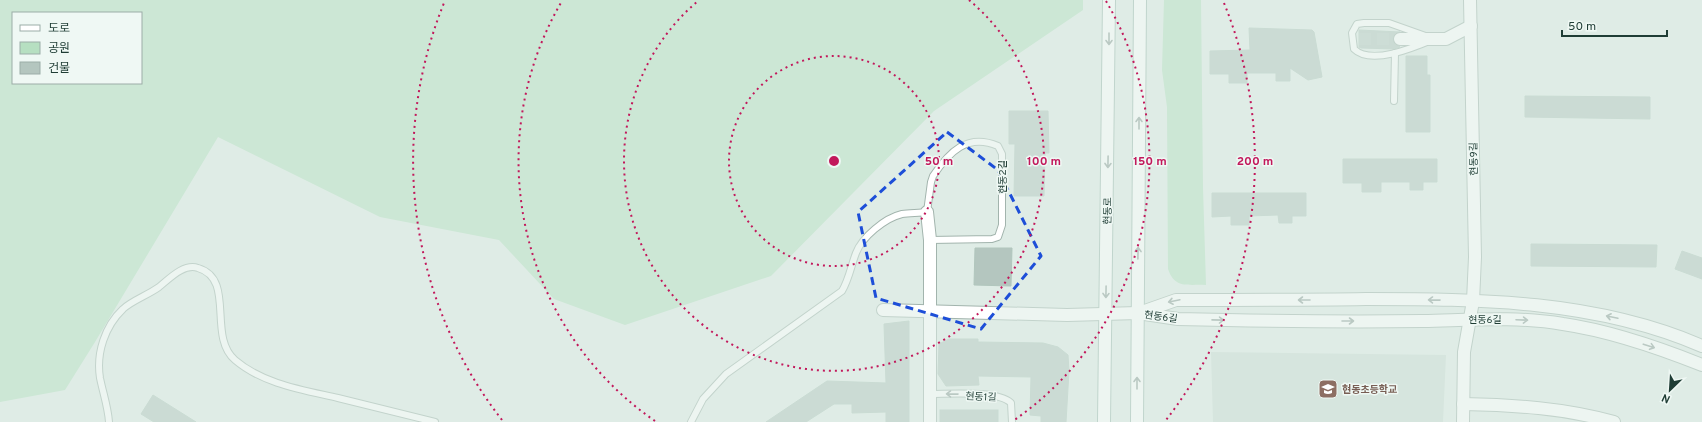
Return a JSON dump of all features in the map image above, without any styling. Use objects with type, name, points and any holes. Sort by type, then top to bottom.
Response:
[{"type":"street","name":"현동로","points":[[1104,422],[1109,0]]},
{"type":"street","points":[[1137,422],[1140,0]]},
{"type":"street","name":"현동9길","points":[[1463,422],[1464,352],[1473,301],[1475,257],[1470,0]]},
{"type":"street","points":[[1400,39],[1446,39],[1471,26]]},
{"type":"street","name":"현동2길","points":[[927,212],[930,240],[930,422]]},
{"type":"street","name":"현동6길","points":[[1138,313],[1176,300],[1473,301],[1562,308],[1601,315],[1636,322],[1673,333],[1702,346]]},
{"type":"street","points":[[883,310],[931,310],[1068,315],[1138,313]]},
{"type":"street","name":"현동6길","points":[[1138,313],[1186,320],[1425,321],[1469,318],[1529,320],[1570,325],[1634,340],[1702,365]]},
{"type":"street","points":[[1463,404],[1533,407],[1569,417],[1614,422]]},
{"type":"lane","points":[[1388,23],[1434,39],[1395,53],[1363,55],[1354,49],[1352,33],[1358,24],[1388,23]]},
{"type":"lane","points":[[1394,100],[1395,53]]},
{"type":"lane","name":"현동2길","points":[[927,212],[933,176],[958,147],[976,142],[998,146],[1002,154],[1002,225],[998,237],[992,239],[930,240]]},
{"type":"lane","points":[[691,422],[704,399],[726,374],[842,291],[848,280],[860,246],[881,225],[891,218],[903,214],[927,212]]},
{"type":"lane","points":[[109,422],[100,376],[101,345],[106,330],[124,308],[147,296],[176,273],[187,268],[198,268],[216,282],[220,293],[221,336],[225,347],[233,358],[245,368],[273,381],[435,422]]},
{"type":"lane","name":"현동1길","points":[[930,394],[995,395],[1006,398],[1011,402],[1012,422]]},
{"type":"highlighted area","points":[[947,132],[998,170],[1041,256],[981,329],[876,298],[858,212]]},
{"type":"shaded area","name":"현동초등학교","points":[[1211,352],[1446,355],[1443,422],[1213,422]]},
{"type":"green space","points":[[0,0],[1083,0],[1083,10],[934,111],[771,276],[625,325],[554,299],[499,240],[380,217],[218,137],[65,390],[0,402]]},
{"type":"green space","points":[[1164,0],[1201,0],[1203,188],[1206,285],[1187,285],[1178,283],[1174,280],[1168,269],[1167,107],[1162,70]]},
{"type":"building","points":[[1249,28],[1312,30],[1314,32],[1322,77],[1308,80],[1290,68],[1290,81],[1276,81],[1276,73],[1247,73],[1247,83],[1229,83],[1229,74],[1210,74],[1210,51],[1250,50]]},
{"type":"building","points":[[1359,30],[1400,32],[1394,35],[1393,39],[1394,43],[1400,47],[1394,49],[1361,48],[1359,47]]},
{"type":"building","points":[[1406,56],[1427,56],[1427,75],[1430,75],[1430,132],[1406,132]]},
{"type":"building","points":[[1525,96],[1650,97],[1650,119],[1525,117]]},
{"type":"building","points":[[1009,111],[1048,111],[1049,153],[1045,153],[1044,196],[1014,196],[1015,144],[1009,144]]},
{"type":"building","points":[[1343,159],[1437,159],[1437,182],[1423,182],[1423,190],[1410,190],[1410,182],[1381,182],[1381,192],[1362,192],[1362,183],[1343,183]]},
{"type":"building","points":[[1212,193],[1306,193],[1306,216],[1292,216],[1292,223],[1279,223],[1278,215],[1249,216],[1249,225],[1231,225],[1231,216],[1212,217]]},
{"type":"building","points":[[1531,244],[1657,245],[1656,267],[1531,266]]},
{"type":"building","points":[[975,248],[1012,248],[1011,286],[974,285]]},
{"type":"building","points":[[1682,251],[1702,258],[1702,279],[1675,269]]},
{"type":"building","points":[[909,321],[909,422],[886,422],[886,412],[852,413],[852,404],[834,404],[806,422],[766,422],[827,381],[886,383],[884,324]]},
{"type":"building","points":[[949,339],[978,339],[978,342],[1043,343],[1058,347],[1068,355],[1069,371],[1066,422],[1041,422],[1041,416],[1030,415],[1031,377],[978,376],[979,385],[946,386],[938,374],[939,344]]},
{"type":"building","points":[[153,395],[196,422],[154,422],[141,414]]},
{"type":"building","points":[[940,410],[998,410],[998,422],[940,422]]},
{"type":"tunnel","points":[[1359,39],[1400,39]]},
{"type":"place","name":"현동초등학교","points":[[1328,389]]}]
